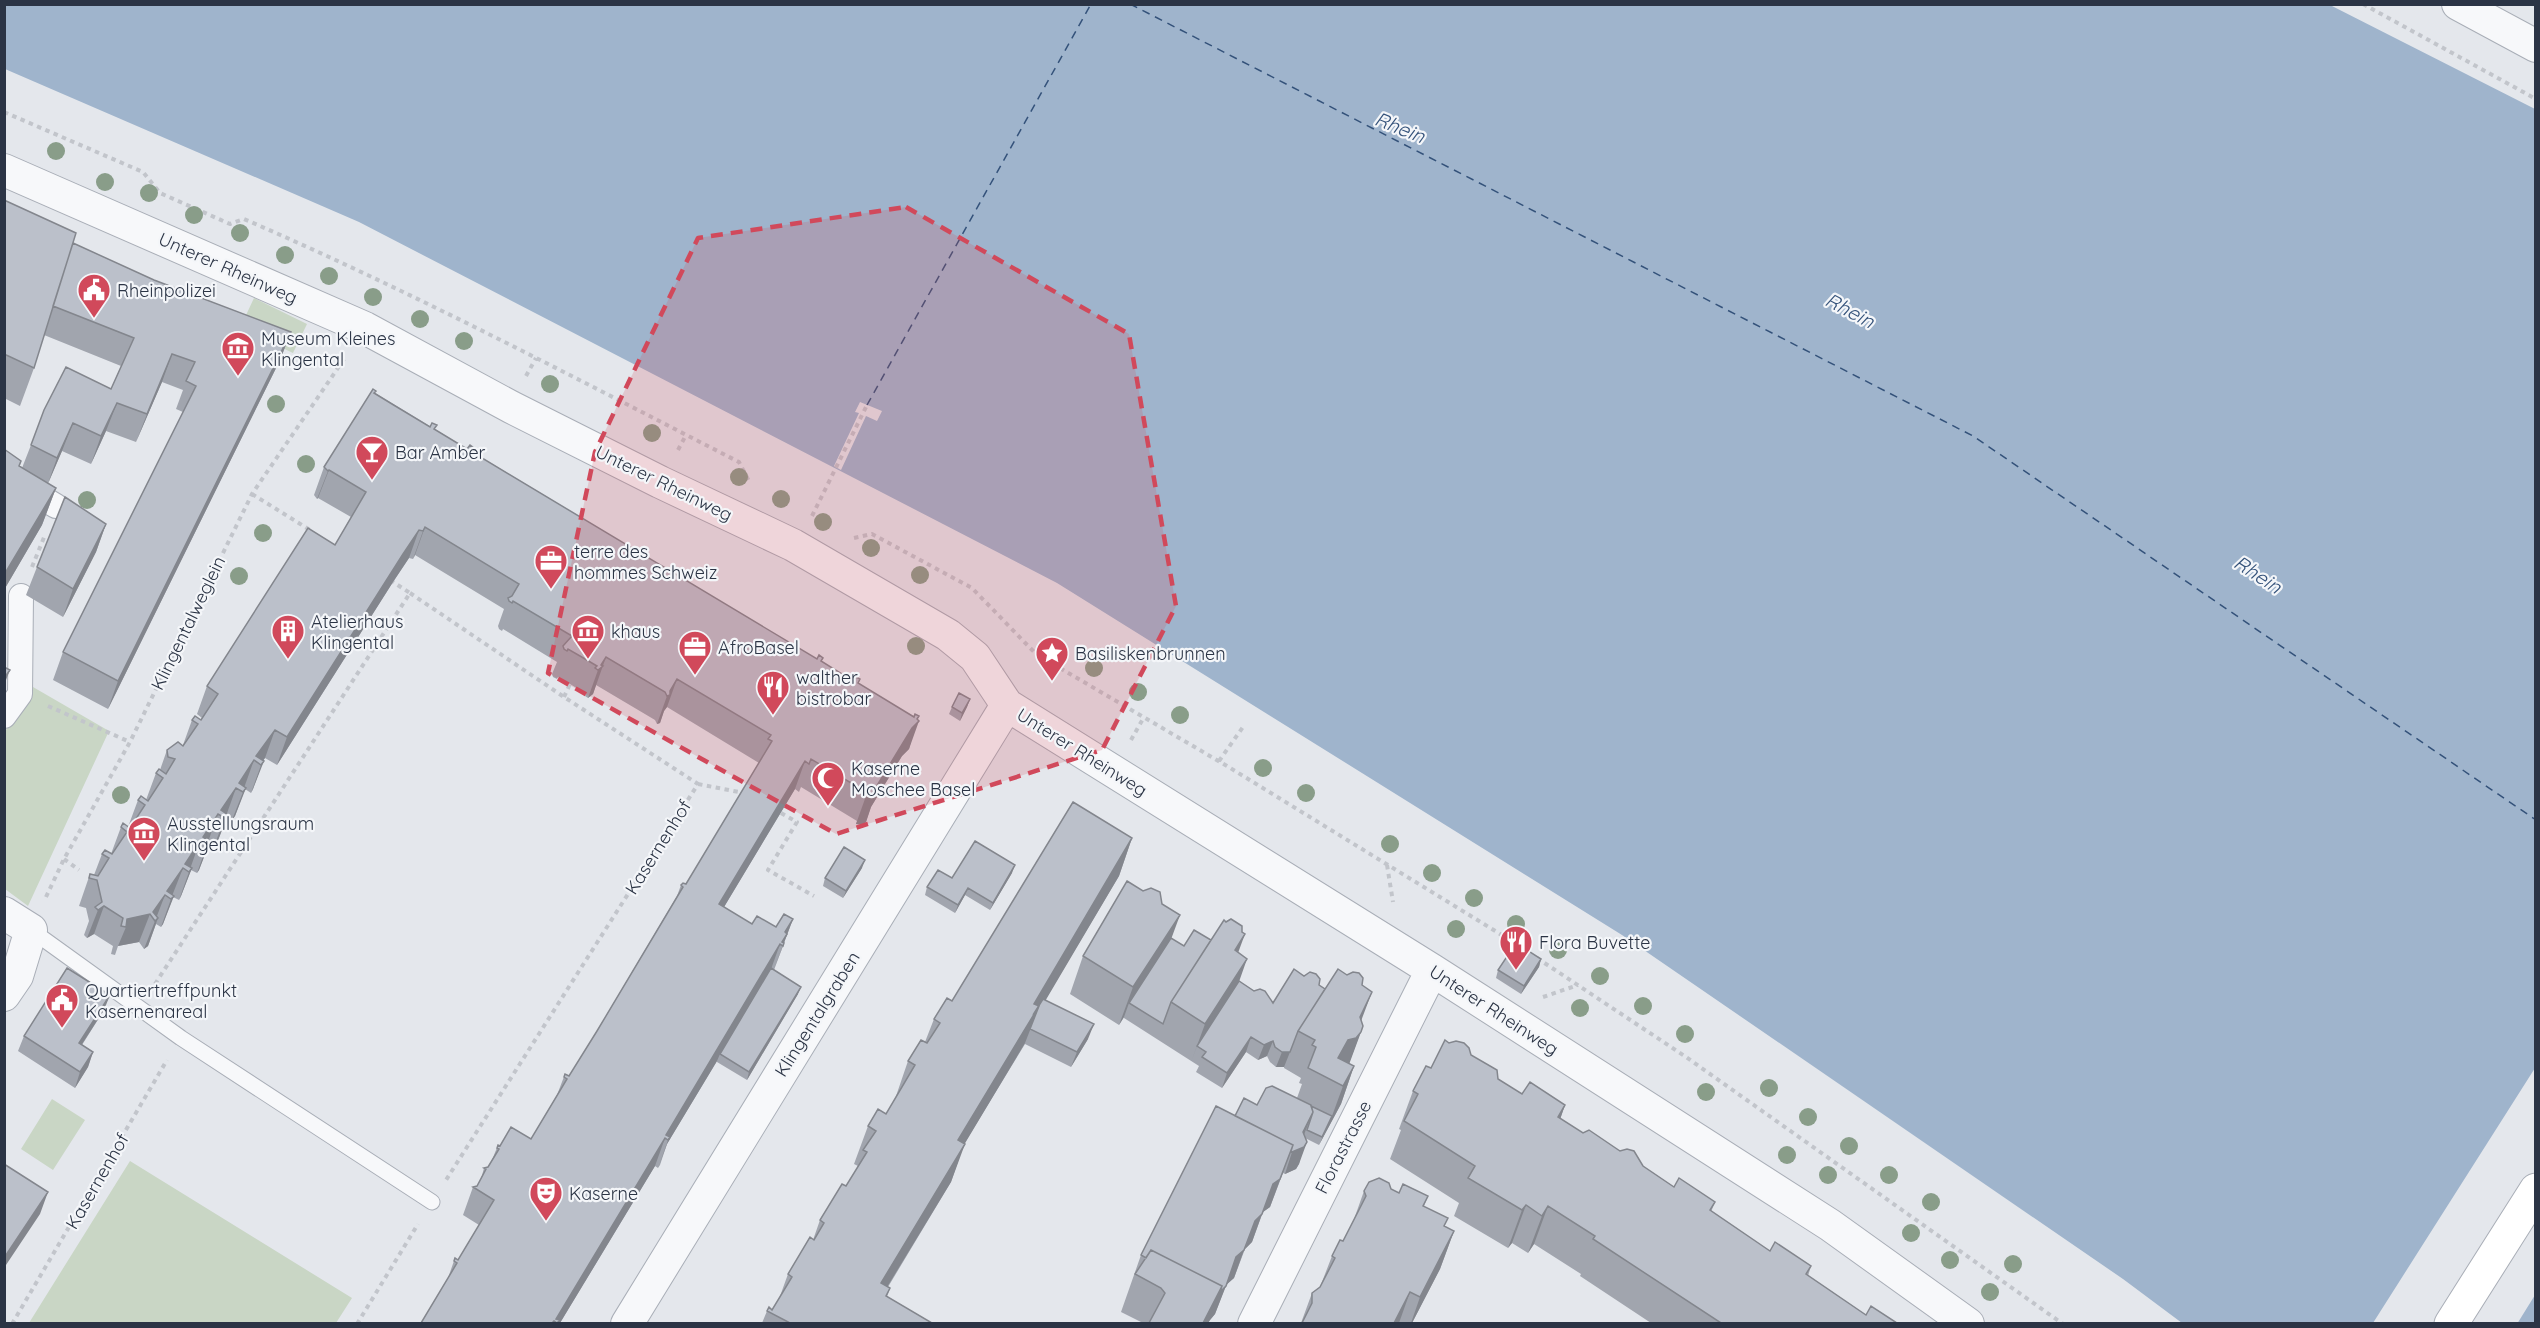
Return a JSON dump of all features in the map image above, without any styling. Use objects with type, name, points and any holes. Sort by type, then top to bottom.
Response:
[{"type":"main road","points":[[2451,1323],[2535,1190]]},
{"type":"street","points":[[2457,4],[2535,46]]},
{"type":"street","name":"Unterer Rheinweg","points":[[4,170],[365,328],[510,407],[793,545],[948,635],[975,657],[1007,705],[1432,970],[1830,1225],[1968,1323]]},
{"type":"street","points":[[4,476],[56,506]]},
{"type":"street","points":[[4,716],[20,694],[21,596]]},
{"type":"street","name":"Klingentalgraben","points":[[627,1323],[1007,705]]},
{"type":"street","points":[[4,913],[31,930],[16,976],[4,995]]},
{"type":"street","name":"Florastrasse","points":[[1254,1323],[1432,970]]},
{"type":"lane","points":[[31,930],[181,1038],[432,1202]]},
{"type":"path","points":[[2363,4],[2535,99]]},
{"type":"path","points":[[4,112],[143,172],[160,193],[230,224],[244,219],[332,257],[468,324],[739,462],[752,488]]},
{"type":"path","name":"Klingentalweglein","points":[[31,930],[64,860],[130,742],[252,494],[365,328]]},
{"type":"path","points":[[807,525],[867,405]]},
{"type":"path","points":[[252,494],[320,536]]},
{"type":"path","points":[[21,596],[56,506]]},
{"type":"path","points":[[845,539],[872,534],[972,588],[1036,654],[1220,761],[1522,948]]},
{"type":"path","name":"Kasernenhof","points":[[357,1323],[698,784],[393,582]]},
{"type":"path","points":[[139,1009],[410,593]]},
{"type":"path","points":[[564,697],[570,684]]},
{"type":"path","points":[[20,694],[130,742]]},
{"type":"path","points":[[1220,761],[1244,727]]},
{"type":"path","points":[[698,784],[747,793]]},
{"type":"path","points":[[781,813],[797,822],[768,870],[814,896]]},
{"type":"path","points":[[64,860],[80,870]]},
{"type":"path","points":[[1532,954],[1686,1057],[2063,1323]]},
{"type":"path","name":"Kasernenhof","points":[[12,1323],[181,1038]]},
{"type":"highlighted area","points":[[906,207],[1129,334],[1176,606],[1102,750],[836,834],[548,673],[595,452],[698,238]]},
{"type":"green space","points":[[254,298],[307,324],[293,353],[240,328]]},
{"type":"green space","points":[[33,687],[109,731],[28,906],[5,889],[4,733]]},
{"type":"green space","points":[[52,1099],[85,1120],[53,1170],[21,1149]]},
{"type":"green space","points":[[130,1161],[352,1298],[336,1323],[29,1323]]},
{"type":"water","name":"Rhein","points":[[5,4],[2330,5],[2535,109],[2535,1323],[2182,1323],[2123,1279],[1622,935],[1057,583],[359,222],[5,69]]},
{"type":"pier","points":[[860,402],[882,411],[877,421],[866,416],[841,470],[834,466],[859,413],[855,412]]},
{"type":"pier","points":[[2535,1068],[2535,1295],[2517,1324],[2373,1323]]},
{"type":"building","points":[[4,200],[76,233],[34,368],[4,354]]},
{"type":"building","points":[[73,243],[154,280],[291,332],[118,681],[63,652],[196,386],[186,381],[195,362],[172,354],[147,414],[117,403],[101,436],[73,423],[57,458],[31,445],[44,410],[66,367],[111,389],[134,338],[53,306]]},
{"type":"building","points":[[373,389],[376,391],[374,393],[392,404],[430,427],[432,423],[437,425],[434,429],[467,449],[470,445],[474,448],[472,452],[817,659],[819,655],[823,658],[821,661],[853,681],[856,677],[860,679],[858,683],[914,717],[915,714],[919,716],[917,719],[919,721],[912,728],[873,792],[876,794],[874,797],[866,796],[868,793],[811,759],[809,764],[805,761],[719,904],[752,924],[757,916],[776,927],[784,914],[793,919],[785,932],[787,934],[782,942],[783,946],[780,944],[666,1135],[670,1137],[668,1140],[665,1138],[556,1319],[560,1320],[557,1323],[554,1321],[552,1323],[421,1323],[457,1263],[454,1261],[455,1258],[458,1260],[494,1200],[473,1187],[477,1186],[486,1169],[484,1168],[488,1167],[499,1149],[498,1145],[500,1146],[511,1127],[531,1139],[567,1079],[564,1077],[565,1074],[569,1076],[597,1031],[683,887],[681,885],[686,884],[772,741],[768,739],[771,735],[677,679],[670,695],[667,696],[665,692],[606,657],[601,665],[603,666],[598,670],[595,668],[597,666],[568,649],[567,651],[564,649],[563,646],[572,636],[513,601],[512,603],[509,601],[508,598],[512,596],[519,584],[425,527],[423,531],[419,530],[403,554],[287,737],[275,730],[256,756],[264,761],[261,765],[254,760],[239,783],[246,788],[243,792],[236,788],[221,810],[228,815],[225,818],[218,814],[203,837],[210,842],[207,845],[200,841],[185,864],[192,868],[189,872],[183,868],[167,891],[174,896],[171,899],[165,895],[153,912],[158,918],[155,921],[150,914],[127,919],[126,927],[121,926],[123,918],[104,906],[98,910],[95,907],[102,902],[97,880],[89,878],[90,874],[98,876],[109,858],[102,854],[105,850],[112,854],[127,832],[121,827],[123,823],[130,828],[145,805],[138,800],[141,796],[148,801],[163,778],[156,773],[159,769],[166,774],[175,759],[168,757],[167,750],[178,742],[183,746],[198,724],[192,720],[195,716],[201,720],[218,694],[207,686],[308,528],[335,545],[366,492],[324,467]]},
{"type":"building","points":[[4,449],[21,461],[19,466],[56,488],[4,575]]},
{"type":"building","points":[[65,497],[106,524],[73,589],[37,567]]},
{"type":"building","points":[[4,667],[10,670],[4,678]]},
{"type":"building","points":[[959,693],[970,699],[962,713],[952,707]]},
{"type":"building","points":[[1073,802],[1132,838],[1034,1004],[1039,1006],[958,1140],[965,1144],[881,1283],[890,1288],[886,1296],[932,1323],[790,1323],[767,1311],[769,1307],[772,1310],[792,1277],[788,1274],[810,1237],[814,1240],[824,1223],[820,1220],[842,1184],[846,1186],[867,1152],[863,1150],[876,1131],[868,1126],[878,1109],[886,1114],[915,1065],[908,1061],[921,1040],[927,1043],[940,1023],[934,1019],[947,998],[952,1001]]},
{"type":"building","points":[[975,841],[1015,865],[993,903],[968,888],[958,905],[927,887],[938,870],[952,878]]},
{"type":"building","points":[[844,847],[865,860],[846,891],[825,878]]},
{"type":"building","points":[[1127,881],[1143,891],[1151,888],[1160,892],[1162,904],[1180,915],[1133,987],[1083,956]]},
{"type":"building","points":[[1231,919],[1242,926],[1242,932],[1245,934],[1235,950],[1247,959],[1205,1024],[1171,1002],[1224,920],[1226,922]]},
{"type":"building","points":[[1194,930],[1211,940],[1171,1002],[1163,1024],[1129,1003],[1171,938],[1184,946]]},
{"type":"building","points":[[1516,943],[1541,959],[1524,986],[1498,970]]},
{"type":"building","name":"Quartiertreffpunkt Kasernenareal","points":[[67,968],[110,995],[79,1043],[93,1052],[80,1072],[24,1036]]},
{"type":"building","points":[[771,968],[801,987],[749,1072],[720,1054]]},
{"type":"building","points":[[1294,969],[1304,976],[1310,972],[1316,974],[1320,979],[1319,985],[1325,989],[1298,1031],[1290,1052],[1282,1052],[1275,1047],[1273,1041],[1264,1045],[1251,1037],[1227,1073],[1202,1057],[1206,1052],[1197,1046],[1239,981],[1254,991],[1260,989],[1265,991],[1273,1003]]},
{"type":"building","points":[[1338,969],[1347,975],[1353,972],[1359,973],[1363,978],[1362,985],[1372,992],[1360,1017],[1363,1026],[1361,1032],[1356,1038],[1348,1040],[1338,1058],[1354,1066],[1343,1086],[1308,1068],[1316,1047],[1312,1045],[1315,1040],[1298,1031]]},
{"type":"building","points":[[1043,999],[1094,1024],[1077,1052],[1030,1029],[1039,1006],[1033,1015]]},
{"type":"building","points":[[1445,1040],[1449,1043],[1456,1041],[1464,1043],[1471,1055],[1497,1070],[1498,1079],[1522,1094],[1530,1082],[1565,1105],[1558,1117],[1583,1133],[1589,1130],[1620,1151],[1627,1149],[1634,1151],[1643,1166],[1674,1187],[1679,1178],[1715,1202],[1710,1210],[1770,1251],[1775,1242],[1811,1266],[1806,1274],[1866,1315],[1871,1306],[1897,1323],[1721,1323],[1593,1239],[1595,1236],[1548,1206],[1542,1216],[1526,1205],[1522,1210],[1468,1178],[1475,1166],[1404,1121],[1418,1094],[1413,1091],[1426,1066],[1431,1068]]},
{"type":"building","points":[[1272,1086],[1311,1105],[1313,1112],[1303,1132],[1307,1142],[1304,1147],[1292,1152],[1293,1145],[1235,1116],[1244,1098],[1257,1105],[1266,1088]]},
{"type":"building","points":[[1216,1106],[1293,1145],[1280,1179],[1273,1184],[1262,1214],[1255,1221],[1244,1250],[1236,1257],[1226,1286],[1220,1292],[1222,1286],[1151,1250],[1146,1258],[1141,1255]]},
{"type":"building","points":[[1311,1106],[1332,1116],[1322,1137],[1307,1130],[1313,1112]]},
{"type":"building","points":[[4,1164],[48,1192],[4,1258]]},
{"type":"building","points":[[1379,1178],[1389,1183],[1391,1189],[1399,1193],[1403,1184],[1428,1196],[1423,1206],[1448,1218],[1444,1226],[1454,1231],[1420,1297],[1410,1292],[1394,1323],[1302,1323],[1312,1303],[1312,1293],[1320,1287],[1335,1258],[1332,1256],[1340,1240],[1343,1241],[1366,1196],[1364,1191],[1369,1182]]},
{"type":"building","points":[[1151,1250],[1222,1286],[1203,1323],[1149,1323],[1165,1293],[1161,1288],[1135,1274]]},
{"type":"ferry route","points":[[867,405],[1091,4]]},
{"type":"ferry route","points":[[1130,4],[1973,436],[2536,820]]},
{"type":"place","name":"Rheinpolizei","points":[[94,319]]},
{"type":"place","name":"Museum Kleines Klingental","points":[[238,377]]},
{"type":"place","name":"Bar Amber","points":[[372,481]]},
{"type":"place","name":"terre des hommes Schweiz","points":[[551,590]]},
{"type":"place","name":"Atelierhaus Klingental","points":[[288,660]]},
{"type":"place","name":"khaus","points":[[588,660]]},
{"type":"place","name":"AfroBasel","points":[[695,676]]},
{"type":"place","name":"Basiliskenbrunnen","points":[[1052,682]]},
{"type":"place","name":"walther bistrobar","points":[[773,716]]},
{"type":"place","name":"Kaserne Moschee Basel","points":[[828,807]]},
{"type":"place","name":"Ausstellungsraum Klingental","points":[[144,862]]},
{"type":"place","name":"Flora Buvette","points":[[1516,971]]},
{"type":"place","name":"Quartiertreffpunkt Kasernenareal","points":[[62,1029]]},
{"type":"place","name":"Kaserne","points":[[546,1222]]}]
